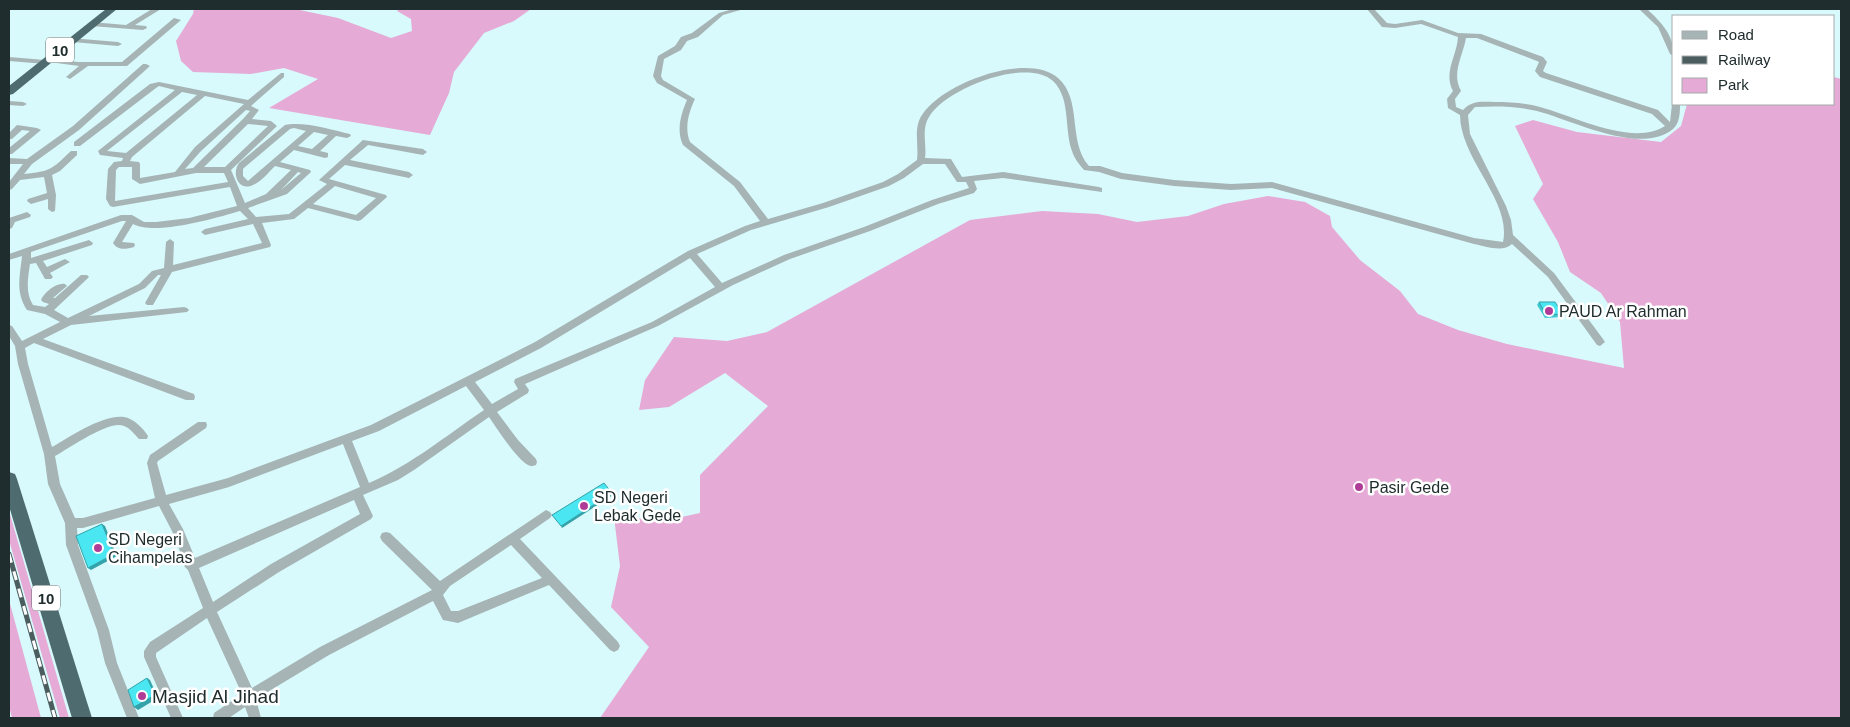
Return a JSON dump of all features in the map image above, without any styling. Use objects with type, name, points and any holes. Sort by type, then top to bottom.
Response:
[{"type":"highway","name":"10","points":[[9,92],[112,9]]},
{"type":"highway","name":"10","points":[[9,479],[82,718]]},
{"type":"street","points":[[127,26],[157,9]]},
{"type":"street","points":[[740,9],[721,14],[695,35],[684,39],[678,48],[662,58],[657,76],[660,82],[691,99],[684,115],[684,138],[686,143],[742,189],[766,223]]},
{"type":"street","points":[[1370,9],[1385,25],[1395,26],[1422,22],[1462,36],[1478,36],[1540,59],[1543,62],[1539,71],[1543,75],[1655,112],[1671,127]]},
{"type":"street","points":[[1643,9],[1661,26],[1672,50]]},
{"type":"street","points":[[9,60],[124,64],[177,20]]},
{"type":"street","points":[[92,24],[143,28]]},
{"type":"street","points":[[1462,36],[1462,43],[1457,52],[1457,62],[1452,74],[1452,83],[1457,92],[1451,99],[1452,108],[1464,114]]},
{"type":"street","points":[[72,40],[118,44]]},
{"type":"street","points":[[70,77],[86,64]]},
{"type":"street","points":[[9,187],[29,162],[76,128],[146,66]]},
{"type":"street","points":[[921,161],[922,122],[935,105],[958,91],[992,75],[1009,71],[1037,72],[1051,77],[1063,90],[1078,156],[1087,168],[1100,169],[1121,176],[1174,183],[1231,186],[1272,184],[1488,244],[1503,246],[1507,244],[1510,237]]},
{"type":"street","points":[[177,174],[198,149],[281,74]]},
{"type":"street","points":[[77,144],[152,86],[159,84],[247,105],[255,110],[196,170]]},
{"type":"street","points":[[181,89],[102,151],[103,153],[136,164],[136,178],[140,181],[196,170],[227,170],[273,127],[272,124],[268,123],[246,121]]},
{"type":"street","points":[[203,94],[127,160],[117,164],[112,169],[110,199],[113,204],[233,184]]},
{"type":"street","points":[[9,103],[23,104]]},
{"type":"street","points":[[1464,114],[1473,105],[1491,104],[1537,108],[1595,127],[1632,135],[1647,136],[1659,134],[1671,127],[1675,120],[1676,105]]},
{"type":"street","points":[[1464,114],[1466,134],[1503,210],[1510,237],[1552,274],[1600,342]]},
{"type":"street","points":[[312,130],[248,184],[239,176],[239,170],[242,165],[284,129],[292,126],[348,136]]},
{"type":"street","points":[[9,137],[20,127],[37,129],[9,152]]},
{"type":"street","points":[[314,152],[335,133]]},
{"type":"street","points":[[307,205],[358,218],[383,197],[323,180],[366,142],[423,152]]},
{"type":"street","points":[[292,147],[325,155]]},
{"type":"street","points":[[17,178],[48,174],[57,169],[74,153]]},
{"type":"street","points":[[71,523],[97,520],[229,482],[346,440],[392,420],[469,382],[538,345],[691,253],[726,237],[886,184],[901,176],[921,161],[947,160],[951,162],[959,179],[1003,175],[1099,190]]},
{"type":"street","points":[[9,161],[29,162]]},
{"type":"street","points":[[345,162],[409,176]]},
{"type":"street","points":[[9,258],[121,218],[132,218],[140,224],[160,224],[242,207],[268,196],[297,169],[273,163]]},
{"type":"street","points":[[20,346],[142,286],[154,274],[267,245],[255,221],[242,207],[227,170]]},
{"type":"street","points":[[48,174],[52,195],[52,208]]},
{"type":"street","points":[[190,566],[362,492],[412,467],[491,410],[524,390],[519,382],[655,324],[721,288],[787,257],[935,202],[971,191],[973,189],[969,178]]},
{"type":"street","points":[[205,232],[255,221],[291,217],[332,184]]},
{"type":"street","points":[[31,201],[52,195]]},
{"type":"street","points":[[9,226],[12,220],[27,215]]},
{"type":"street","points":[[131,246],[123,247],[117,243],[132,218]]},
{"type":"street","points":[[166,296],[152,300],[168,271],[170,242]]},
{"type":"street","points":[[26,263],[89,243]]},
{"type":"street","points":[[27,251],[23,283],[24,301],[30,308],[47,311],[68,322],[184,310]]},
{"type":"street","points":[[691,253],[721,288]]},
{"type":"street","points":[[38,259],[47,275],[65,262]]},
{"type":"street","points":[[47,311],[84,276]]},
{"type":"street","points":[[57,302],[46,300],[46,298],[62,286]]},
{"type":"street","points":[[92,310],[117,308],[119,310],[118,316]]},
{"type":"street","points":[[9,329],[20,346],[23,364],[50,454],[54,484],[71,523],[72,545],[103,630],[111,663],[133,718]]},
{"type":"street","points":[[35,340],[190,397]]},
{"type":"street","points":[[469,382],[514,444],[532,462]]},
{"type":"street","points":[[50,454],[102,425],[116,421],[128,423],[143,436]]},
{"type":"street","points":[[202,425],[153,460],[162,502],[176,529],[190,566],[249,696],[255,718]]},
{"type":"street","points":[[177,718],[150,657],[150,651],[154,646],[275,568],[367,516],[362,492],[346,440]]},
{"type":"street","points":[[219,718],[249,696],[307,660],[438,591],[546,514]]},
{"type":"street","points":[[386,537],[438,591],[447,616],[458,617],[549,580]]},
{"type":"street","points":[[512,538],[549,580],[614,646]]},
{"type":"green space","points":[[194,9],[295,9],[338,18],[391,38],[412,31],[411,19],[397,11],[399,9],[531,9],[514,21],[484,33],[454,72],[449,93],[430,135],[269,108],[318,79],[284,68],[251,74],[193,72],[181,61],[176,41],[193,14]]},
{"type":"green space","points":[[1835,77],[1841,79],[1841,718],[600,718],[649,647],[611,607],[620,566],[614,517],[668,520],[700,513],[700,475],[768,406],[725,373],[669,407],[639,410],[645,380],[674,337],[727,341],[767,332],[970,220],[1042,211],[1098,214],[1137,222],[1188,216],[1224,204],[1268,196],[1305,202],[1330,216],[1332,227],[1360,260],[1400,291],[1418,314],[1458,330],[1507,344],[1624,368],[1620,322],[1601,293],[1570,272],[1558,242],[1533,199],[1543,184],[1515,126],[1533,120],[1577,132],[1661,142],[1681,126],[1687,105],[1835,105]]},
{"type":"green space","points":[[9,511],[69,718],[60,718],[9,540]]},
{"type":"green space","points":[[9,600],[41,718],[12,718],[9,706]]},
{"type":"building","points":[[1539,302],[1555,302],[1563,314],[1546,315]]},
{"type":"building","name":"SD Negeri Lebak Gede","points":[[604,483],[612,493],[561,526],[552,515]]},
{"type":"building","name":"SD Negeri Cihampelas","points":[[102,524],[114,554],[88,568],[76,536]]},
{"type":"building","name":"Masjid Al Jihad","points":[[147,678],[155,695],[134,707],[128,690]]},
{"type":"railway","points":[[9,554],[55,718]]},
{"type":"place","name":"PAUD Ar Rahman","points":[[1549,311]]},
{"type":"place","name":"Pasir Gede","points":[[1359,487]]},
{"type":"place","name":"SD Negeri Lebak Gede","points":[[584,506]]},
{"type":"place","name":"SD Negeri Cihampelas","points":[[98,548]]},
{"type":"place","name":"Masjid Al Jihad","points":[[142,696]]}]
